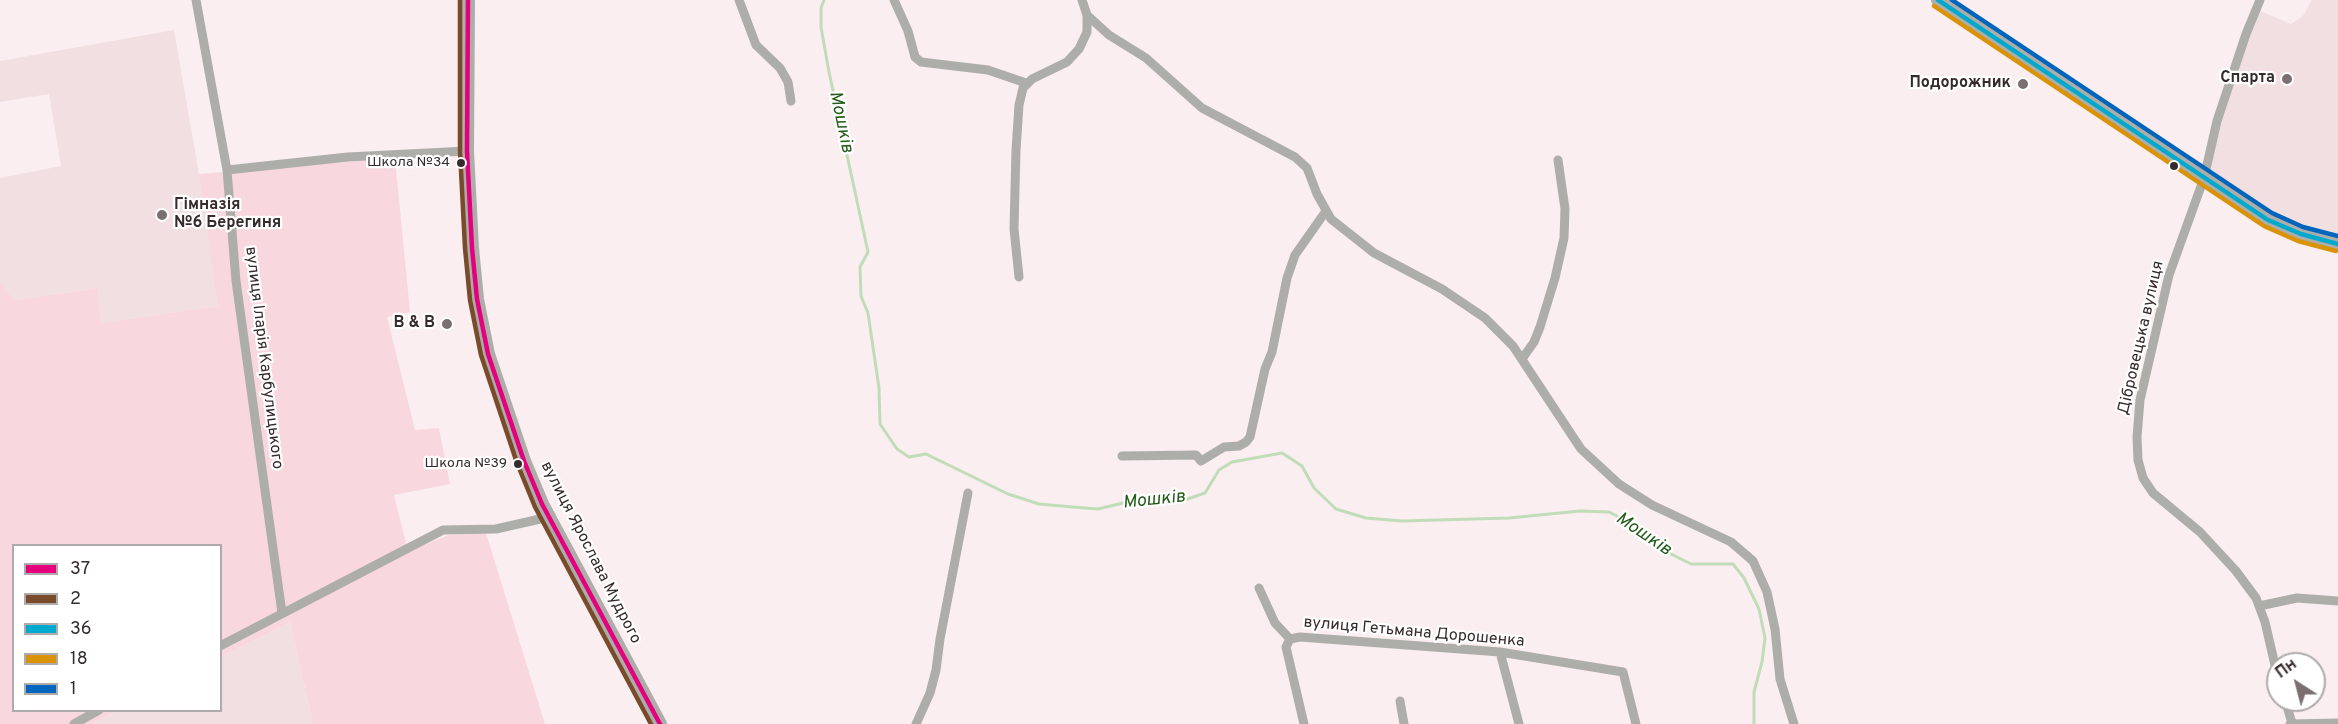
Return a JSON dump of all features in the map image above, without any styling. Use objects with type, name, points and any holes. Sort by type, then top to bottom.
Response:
[{"type":"main road","name":"вулиця Ярослава Мудрого","points":[[468,0],[467,151],[473,258],[477,299],[488,354],[524,461],[549,516],[660,724]]},
{"type":"main road","points":[[1939,0],[2268,219],[2301,234],[2338,244]]},
{"type":"street","name":"вулиця Іларія Карбулицького","points":[[196,0],[227,170],[236,281],[282,613]]},
{"type":"street","points":[[739,0],[756,45],[780,68],[788,82],[791,101]]},
{"type":"street","points":[[894,0],[908,31],[915,57],[921,62],[988,70],[1026,83]]},
{"type":"street","points":[[1019,277],[1014,229],[1019,105],[1026,83],[1067,62],[1079,49],[1087,32],[1087,15],[1082,0]]},
{"type":"street","name":"Дібровецька вулиця","points":[[2260,0],[2246,34],[2217,121],[2204,178],[2166,286],[2140,400],[2136,437],[2138,460],[2143,478],[2153,493],[2200,532],[2236,571],[2256,598],[2265,622],[2272,652]]},
{"type":"street","points":[[1087,15],[1109,35],[1146,58],[1202,108],[1295,158],[1307,168],[1331,219],[1374,253],[1442,289],[1485,318],[1513,346],[1581,448],[1619,484],[1652,505],[1731,542],[1753,561],[1767,592],[1775,629],[1780,679],[1794,724]]},
{"type":"street","points":[[227,170],[348,157],[467,151]]},
{"type":"street","points":[[1522,359],[1534,342],[1540,327],[1555,278],[1564,237],[1565,209],[1558,160]]},
{"type":"street","points":[[1122,456],[1196,455],[1200,461],[1224,447],[1239,446],[1246,442],[1250,437],[1265,369],[1272,352],[1287,278],[1295,255],[1326,211]]},
{"type":"street","points":[[916,724],[930,693],[936,670],[968,493]]},
{"type":"street","points":[[222,645],[443,530],[496,529],[549,516]]},
{"type":"street","points":[[1259,588],[1275,623],[1290,639]]},
{"type":"street","points":[[2259,606],[2297,598],[2338,601]]},
{"type":"street","name":"вулиця Гетьмана Дорошенка","points":[[1304,724],[1286,647],[1290,639],[1300,637],[1500,652],[1623,672],[1636,724]]},
{"type":"street","points":[[1500,652],[1519,724]]},
{"type":"street","points":[[1400,701],[1404,724]]},
{"type":"street","points":[[74,724],[97,712]]},
{"type":"street","points":[[2291,723],[2338,723]]},
{"type":"shaded area","points":[[2312,0],[2338,0],[2338,234],[2314,233],[2272,212],[2207,173],[2220,121],[2258,10],[2291,24],[2303,16]]},
{"type":"shaded area","points":[[174,30],[219,306],[101,323],[96,288],[15,300],[0,283],[0,178],[61,166],[49,94],[0,102],[0,61]]},
{"type":"shaded area","points":[[395,158],[410,312],[387,317],[415,430],[439,428],[450,484],[394,495],[408,551],[449,535],[486,533],[545,724],[313,724],[290,622],[222,656],[222,544],[12,544],[12,712],[115,712],[91,724],[0,724],[0,283],[15,300],[97,288],[101,323],[218,306],[199,174]]},
{"type":"shaded area","points":[[290,622],[313,724],[91,724],[115,712],[222,712],[222,656]]},
{"type":"waterway","name":"Мошків","points":[[824,0],[821,8],[821,27],[868,252],[860,267],[861,296],[868,313],[879,388],[880,424],[897,449],[909,457],[926,454],[1008,494],[1039,504],[1098,509],[1123,503],[1179,502],[1205,493],[1219,470],[1232,462],[1282,453],[1302,466],[1314,488],[1336,509],[1366,518],[1402,521],[1509,518],[1580,511],[1609,512],[1631,523],[1655,546],[1691,564],[1733,564],[1744,578],[1759,609],[1765,638],[1762,662],[1754,692],[1754,724]]},
{"type":"transit line","name":"2","points":[[460,0],[460,151],[465,248],[470,300],[481,355],[517,463],[535,507],[651,724]]},
{"type":"transit line","name":"37","points":[[468,0],[467,151],[472,248],[477,299],[488,354],[524,461],[542,504],[660,724]]},
{"type":"transit line","name":"36","points":[[1938,0],[2268,220],[2301,234],[2338,244]]},
{"type":"transit line","name":"1","points":[[1952,0],[2272,213],[2303,227],[2338,236]]},
{"type":"transit line","name":"18","points":[[1934,6],[2264,226],[2298,241],[2336,251]]},
{"type":"place","name":"Спарта","points":[[2287,79]]},
{"type":"place","name":"Подорожник","points":[[2023,84]]},
{"type":"place","name":"Школа №34","points":[[461,163]]},
{"type":"place","name":"Гімназія №6 Берегиня","points":[[162,215]]},
{"type":"place","name":"B & B","points":[[447,324]]},
{"type":"place","name":"Школа №39","points":[[518,464]]}]
